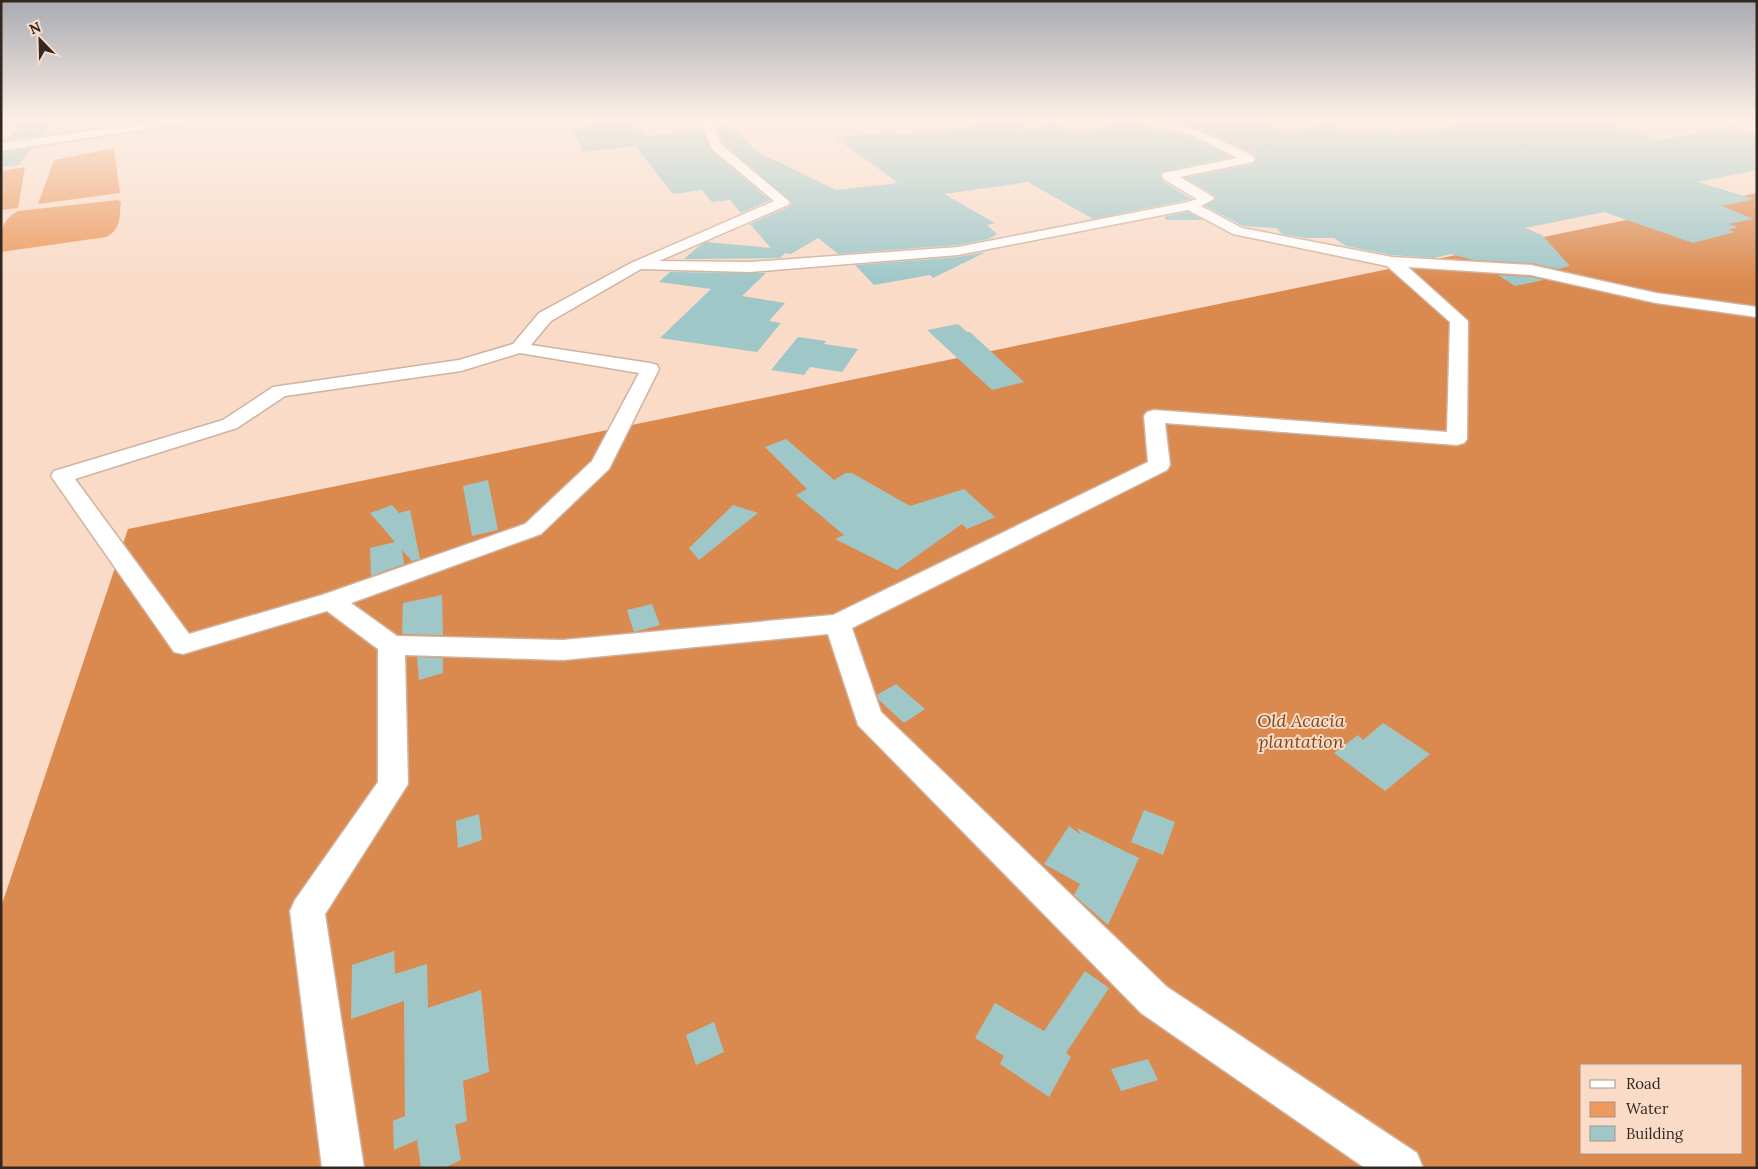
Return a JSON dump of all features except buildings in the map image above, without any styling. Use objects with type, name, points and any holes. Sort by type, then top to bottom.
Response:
[{"type":"street","points":[[519,348],[545,317],[636,266],[783,202],[748,173]]},
{"type":"street","points":[[636,266],[750,267],[958,251],[1190,206],[1207,199],[1168,176],[1184,173]]},
{"type":"street","points":[[1190,206],[1238,231],[1392,262],[1531,270],[1656,298],[1757,312]]},
{"type":"street","points":[[331,601],[391,645],[563,650],[838,624],[1159,465],[1154,416],[1458,439],[1458,320],[1392,262]]},
{"type":"street","points":[[519,348],[650,369],[601,464],[533,529],[331,601],[183,645],[62,476],[230,424],[280,391],[461,365],[519,348]]},
{"type":"street","points":[[838,624],[868,717],[1154,1000],[1402,1168]]},
{"type":"street","points":[[343,1168],[307,910],[393,784],[391,645]]},
{"type":"green space","name":"Old Acacia plantation","points":[[1757,193],[1757,1168],[1,1168],[1,907],[128,529]]},
{"type":"water","points":[[1,173],[24,173],[18,208],[1,210]]},
{"type":"water","points":[[49,173],[117,173],[120,193],[38,204]]},
{"type":"water","points":[[118,200],[121,202],[119,222],[115,230],[106,237],[1,252],[3,227],[8,219],[18,211]]}]
